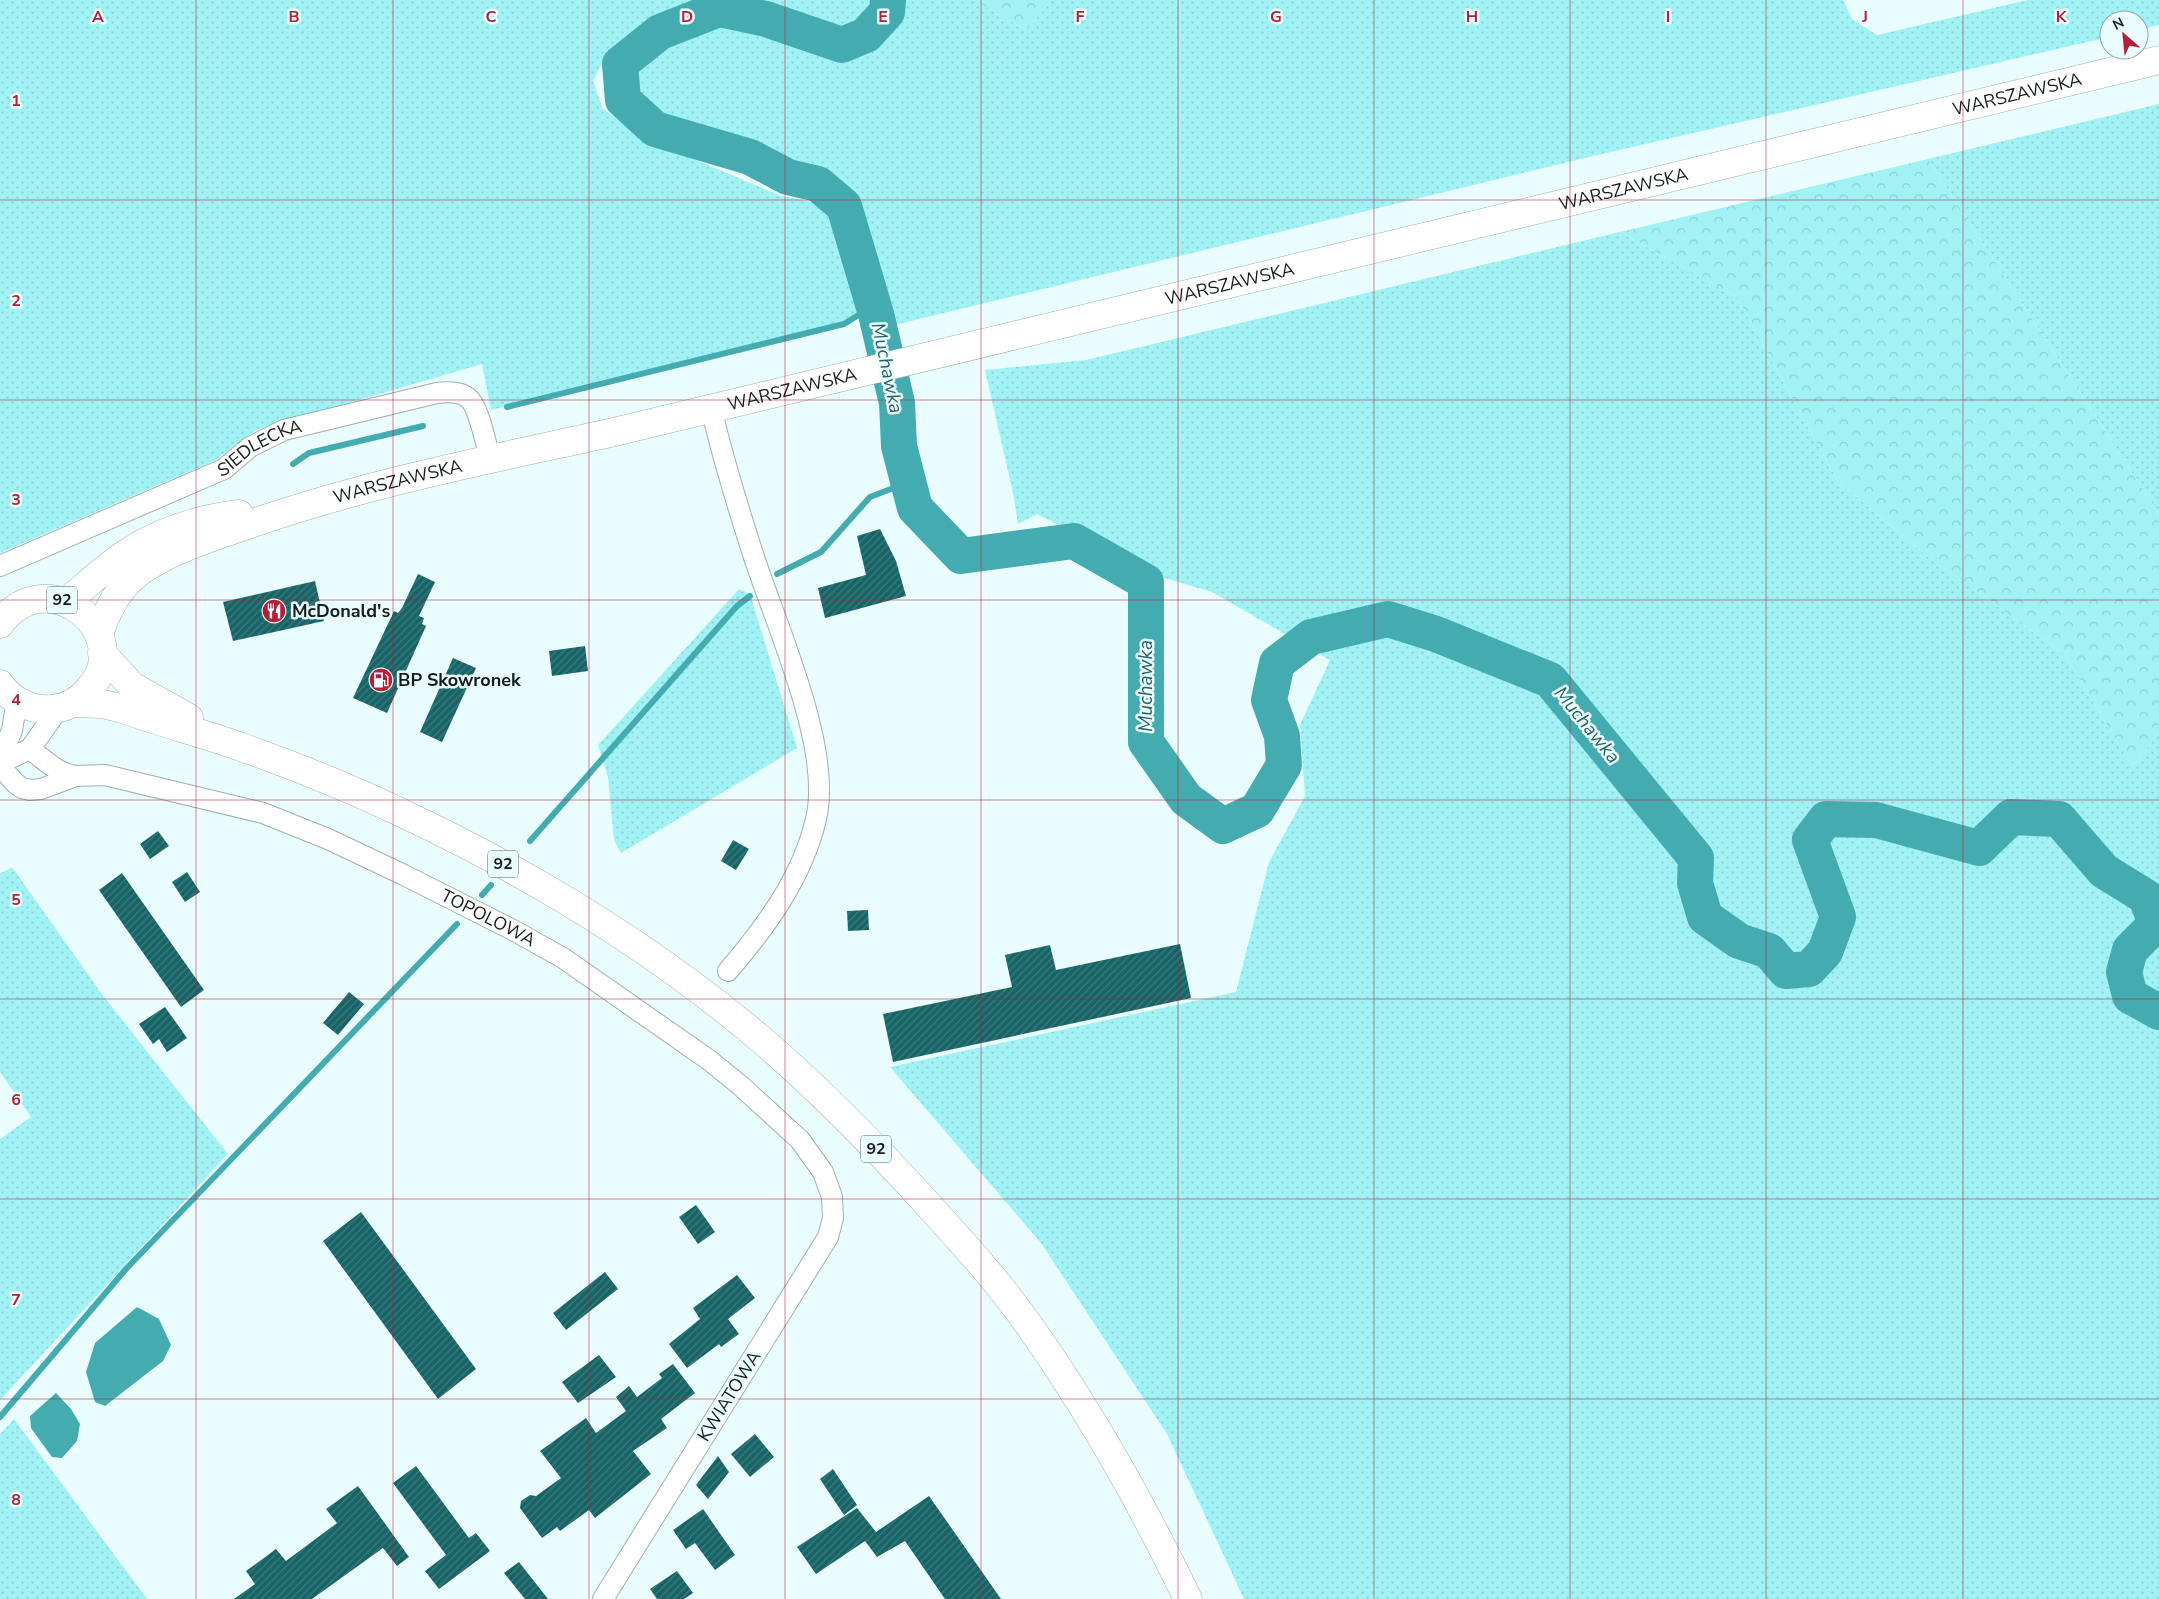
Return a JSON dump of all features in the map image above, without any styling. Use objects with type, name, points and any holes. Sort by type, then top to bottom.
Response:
[{"type":"main road","name":"WARSZAWSKA","points":[[65,706],[85,694],[94,682],[100,668],[100,643],[106,613],[116,595],[142,571],[169,554],[300,507],[490,459],[711,408],[2159,60]]},
{"type":"main road","name":"WARSZAWSKA","points":[[66,602],[126,553],[162,534],[212,518],[300,507]]},
{"type":"main road","name":"92","points":[[0,624],[11,611],[28,602],[47,598],[66,602],[86,614],[100,643],[132,686],[243,748]]},
{"type":"main road","name":"92","points":[[5,689],[37,708],[86,702],[111,706],[243,748],[402,812],[479,851],[534,882],[600,922],[699,990],[756,1035],[869,1141],[995,1281],[1032,1329],[1111,1454],[1188,1599]]},
{"type":"street","name":"SIEDLECKA","points":[[0,566],[224,469],[250,447],[284,430],[436,392],[456,392],[468,397],[477,413],[490,459]]},
{"type":"street","points":[[711,408],[754,556],[808,719],[816,761],[819,791],[816,818],[800,865],[772,913],[747,949],[728,970]]},
{"type":"street","points":[[0,763],[12,730],[5,689]]},
{"type":"street","points":[[0,763],[30,750],[65,706]]},
{"type":"street","name":"TOPOLOWA","points":[[30,750],[59,772],[76,776],[105,775],[264,813],[328,839],[513,930],[563,958],[709,1060],[741,1086],[809,1150],[823,1172],[829,1186]]},
{"type":"street","name":"TOPOLOWA","points":[[0,763],[14,783],[30,790],[41,789],[76,776]]},
{"type":"street","name":"KWIATOWA","points":[[602,1599],[828,1237],[834,1208],[829,1186]]},
{"type":"green space","points":[[0,0],[736,0],[686,9],[653,24],[607,52],[593,81],[603,109],[644,138],[781,196],[814,202],[837,219],[866,310],[844,324],[491,410],[482,364],[256,430],[214,461],[0,553]]},
{"type":"green space","points":[[737,0],[880,0],[878,14],[858,31],[837,37],[795,19]]},
{"type":"green space","points":[[899,0],[974,0],[1027,30],[1051,0],[1843,0],[1852,19],[1877,35],[2028,0],[2159,0],[2159,25],[2149,28],[2149,10],[2099,10],[2099,39],[1589,157],[890,326],[850,198],[829,180],[779,158],[653,116],[629,71],[653,46],[707,22],[781,34],[836,53],[872,45],[899,12]]},
{"type":"green space","points":[[974,0],[1051,0],[1027,30]]},
{"type":"green space","points":[[2159,104],[2159,514],[1928,159]]},
{"type":"green space","points":[[1928,159],[2159,514],[2159,734],[2132,766],[2064,654],[1928,557],[1837,480],[1737,297],[1620,232]]},
{"type":"green space","points":[[1620,232],[1737,297],[1837,480],[1928,557],[2064,654],[2132,766],[2159,734],[2159,1599],[1244,1599],[1167,1434],[1041,1243],[890,1067],[1236,992],[1269,862],[1305,796],[1300,725],[1330,660],[1212,592],[1111,562],[1073,532],[1037,514],[1018,524],[1013,493],[985,370],[1086,360]]},
{"type":"green space","points":[[739,589],[750,594],[797,748],[621,853],[614,840],[608,777],[598,745]]},
{"type":"green space","points":[[12,867],[104,997],[228,1154],[0,1400],[0,1139],[31,1117],[0,1072],[0,874]]},
{"type":"green space","points":[[14,1419],[147,1599],[0,1599],[0,1434]]},
{"type":"shaded area","points":[[137,1307],[159,1319],[171,1345],[163,1361],[105,1406],[95,1402],[86,1372],[95,1343]]},
{"type":"shaded area","points":[[56,1393],[71,1409],[80,1424],[77,1441],[62,1458],[52,1457],[31,1428],[30,1416]]},
{"type":"building","points":[[880,529],[896,561],[906,596],[825,618],[818,588],[866,575],[857,536]]},
{"type":"building","points":[[418,574],[435,582],[419,616],[424,618],[422,624],[426,626],[387,713],[353,698],[394,611],[398,613],[402,608]]},
{"type":"building","name":"McDonald's","points":[[315,581],[324,621],[233,641],[223,602]]},
{"type":"building","points":[[585,646],[588,671],[552,676],[549,651]]},
{"type":"building","points":[[453,658],[476,668],[442,742],[420,732]]},
{"type":"building","points":[[158,831],[169,846],[150,859],[140,844]]},
{"type":"building","points":[[733,840],[749,849],[736,870],[721,861]]},
{"type":"building","points":[[187,872],[200,892],[185,902],[172,882]]},
{"type":"building","points":[[122,873],[204,990],[181,1007],[99,890]]},
{"type":"building","points":[[868,910],[869,930],[848,931],[847,911]]},
{"type":"building","points":[[1180,944],[1191,998],[893,1062],[883,1014],[1012,987],[1005,955],[1050,945],[1056,970]]},
{"type":"building","points":[[349,992],[364,1004],[338,1035],[323,1023]]},
{"type":"building","points":[[165,1007],[187,1038],[167,1052],[159,1039],[153,1044],[139,1024]]},
{"type":"building","points":[[696,1205],[715,1232],[698,1244],[679,1217]]},
{"type":"building","points":[[361,1212],[476,1369],[438,1399],[323,1241]]},
{"type":"building","points":[[605,1272],[618,1289],[566,1330],[553,1313]]},
{"type":"building","points":[[737,1275],[755,1298],[728,1319],[739,1334],[721,1347],[719,1344],[687,1368],[669,1344],[700,1319],[693,1308]]},
{"type":"building","points":[[599,1355],[616,1377],[578,1403],[562,1382]]},
{"type":"building","points":[[673,1364],[695,1393],[661,1419],[667,1428],[633,1451],[651,1474],[595,1518],[589,1510],[560,1531],[557,1527],[542,1538],[520,1508],[521,1501],[530,1495],[536,1496],[561,1478],[540,1451],[586,1418],[596,1433],[626,1411],[616,1397],[629,1386],[637,1397],[662,1378],[659,1374]]},
{"type":"building","points":[[755,1434],[774,1457],[750,1477],[731,1454]]},
{"type":"building","points":[[718,1456],[729,1472],[708,1499],[696,1485]]},
{"type":"building","points":[[416,1466],[469,1538],[476,1533],[490,1551],[439,1589],[425,1571],[446,1555],[393,1483]]},
{"type":"building","points":[[833,1469],[857,1505],[844,1515],[820,1479]]},
{"type":"building","points":[[358,1486],[409,1557],[397,1566],[383,1548],[312,1599],[234,1599],[255,1584],[246,1571],[276,1549],[286,1561],[337,1523],[326,1509]]},
{"type":"building","points":[[929,1496],[1001,1599],[945,1599],[905,1541],[877,1557],[865,1541],[816,1574],[797,1547],[857,1508],[876,1532]]},
{"type":"building","points":[[703,1509],[735,1555],[715,1570],[695,1543],[686,1549],[673,1530]]},
{"type":"building","points":[[519,1562],[548,1599],[525,1599],[504,1573]]},
{"type":"building","points":[[677,1571],[693,1593],[684,1599],[657,1599],[650,1589]]},
{"type":"waterway","name":"Muchawka","points":[[888,0],[887,12],[866,35],[842,45],[766,19],[719,9],[660,32],[620,64],[623,100],[655,129],[750,157],[788,177],[818,184],[844,206],[876,314],[897,403],[899,446],[915,508],[961,556],[1074,541],[1146,582],[1146,742],[1186,799],[1223,826],[1257,810],[1284,765],[1282,736],[1269,700],[1277,663],[1311,637],[1388,619],[1436,634],[1550,680],[1696,858],[1695,883],[1705,917],[1739,941],[1769,951],[1786,971],[1809,969],[1825,952],[1838,917],[1810,840],[1826,819],[1876,820],[1979,848],[2011,817],[2059,819],[2104,871],[2146,897],[2156,924],[2130,950],[2124,972],[2130,996],[2159,1012]]},
{"type":"waterway","points":[[507,407],[844,324],[873,306]]},
{"type":"waterway","points":[[293,464],[309,453],[423,426]]},
{"type":"waterway","points":[[777,574],[821,552],[870,497],[909,482]]},
{"type":"waterway","points":[[530,841],[737,606],[750,596]]},
{"type":"waterway","points":[[482,895],[491,885]]},
{"type":"waterway","points":[[0,1417],[126,1269],[457,924]]},
{"type":"place","name":"McDonald's","points":[[274,611]]},
{"type":"place","name":"BP Skowronek","points":[[381,680]]}]
